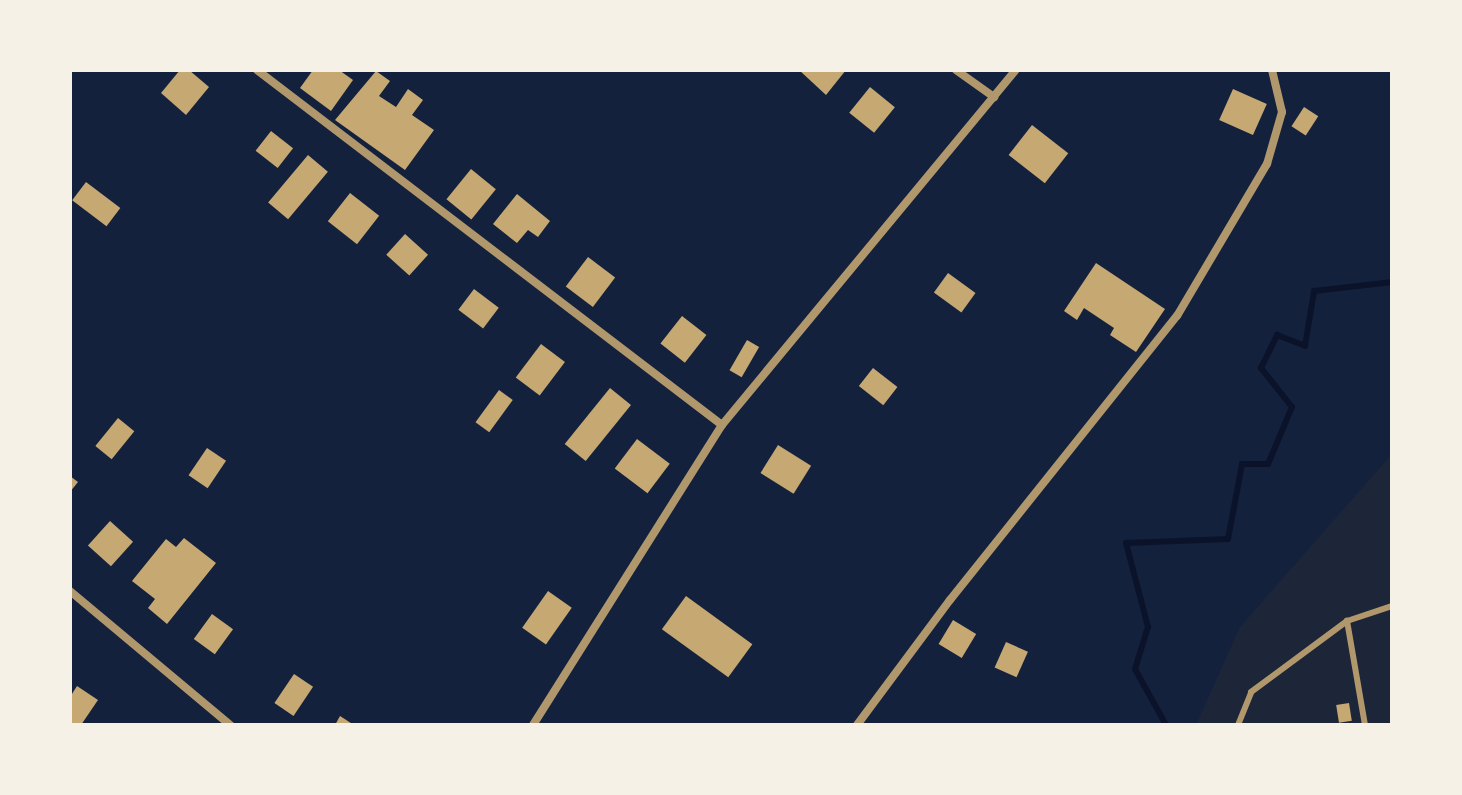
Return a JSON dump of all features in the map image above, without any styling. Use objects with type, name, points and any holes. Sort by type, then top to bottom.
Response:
[{"type":"street","points":[[257,70],[722,425]]},
{"type":"street","points":[[956,70],[994,97]]},
{"type":"street","points":[[533,725],[722,425],[1016,70]]},
{"type":"street","points":[[857,725],[950,600],[1177,316],[1267,164],[1282,112],[1272,70]]},
{"type":"street","points":[[70,591],[230,725]]},
{"type":"lane","points":[[1238,725],[1251,692],[1347,621],[1392,606]]},
{"type":"lane","points":[[1347,621],[1365,725]]},
{"type":"shaded area","points":[[1392,454],[1392,725],[1196,725],[1240,627]]},
{"type":"building","points":[[180,70],[189,70],[209,87],[186,115],[161,93]]},
{"type":"building","points":[[313,70],[339,70],[353,80],[331,111],[300,88]]},
{"type":"building","points":[[799,70],[846,70],[826,95]]},
{"type":"building","points":[[376,71],[390,81],[379,96],[396,107],[408,89],[423,100],[412,115],[434,130],[405,170],[335,120]]},
{"type":"building","points":[[870,87],[895,107],[874,133],[849,113]]},
{"type":"building","points":[[1233,89],[1267,104],[1253,135],[1219,120]]},
{"type":"building","points":[[1304,107],[1318,116],[1306,136],[1291,126]]},
{"type":"building","points":[[1032,125],[1068,153],[1045,183],[1009,155]]},
{"type":"building","points":[[271,131],[293,148],[278,168],[256,151]]},
{"type":"building","points":[[308,155],[328,172],[288,219],[268,202]]},
{"type":"building","points":[[471,169],[496,189],[471,219],[446,199]]},
{"type":"building","points":[[86,182],[120,208],[106,226],[72,200]]},
{"type":"building","points":[[350,193],[379,216],[357,244],[328,221]]},
{"type":"building","points":[[517,194],[550,221],[538,237],[528,230],[517,243],[493,224]]},
{"type":"building","points":[[405,234],[428,255],[409,276],[386,255]]},
{"type":"building","points":[[588,257],[615,277],[593,307],[566,287]]},
{"type":"building","points":[[1096,263],[1165,309],[1136,352],[1110,335],[1114,328],[1084,308],[1077,320],[1064,311]]},
{"type":"building","points":[[948,273],[976,293],[961,312],[934,292]]},
{"type":"building","points":[[474,289],[499,308],[483,328],[458,310]]},
{"type":"building","points":[[682,316],[706,335],[685,363],[660,344]]},
{"type":"building","points":[[747,340],[759,347],[742,377],[730,370]]},
{"type":"building","points":[[541,344],[565,362],[540,396],[516,378]]},
{"type":"building","points":[[873,368],[897,387],[883,405],[859,386]]},
{"type":"building","points":[[610,388],[631,405],[586,461],[565,444]]},
{"type":"building","points":[[499,390],[513,400],[489,432],[475,422]]},
{"type":"building","points":[[118,418],[134,431],[112,459],[95,446]]},
{"type":"building","points":[[637,439],[670,464],[647,493],[615,469]]},
{"type":"building","points":[[778,445],[811,466],[794,494],[761,473]]},
{"type":"building","points":[[207,448],[226,461],[208,488],[189,475]]},
{"type":"building","points":[[70,476],[78,482],[70,492]]},
{"type":"building","points":[[110,521],[133,542],[111,566],[88,546]]},
{"type":"building","points":[[184,538],[216,563],[167,624],[148,608],[155,599],[132,581],[166,539],[176,547]]},
{"type":"building","points":[[548,591],[572,608],[546,644],[522,628]]},
{"type":"building","points":[[686,596],[752,644],[728,677],[662,629]]},
{"type":"building","points":[[212,614],[233,629],[215,654],[194,639]]},
{"type":"building","points":[[953,620],[976,634],[962,658],[939,644]]},
{"type":"building","points":[[1006,642],[1028,652],[1017,677],[995,668]]},
{"type":"building","points":[[294,674],[313,687],[293,716],[274,703]]},
{"type":"building","points":[[77,686],[98,700],[81,725],[70,725],[70,697]]},
{"type":"building","points":[[1349,703],[1352,721],[1339,723],[1336,705]]},
{"type":"building","points":[[340,716],[354,725],[335,725]]},
{"type":"waterway","points":[[1166,725],[1135,669],[1148,627],[1126,543],[1228,539],[1242,464],[1268,464],[1292,407],[1261,368],[1277,335],[1305,346],[1314,291],[1392,282]]}]
